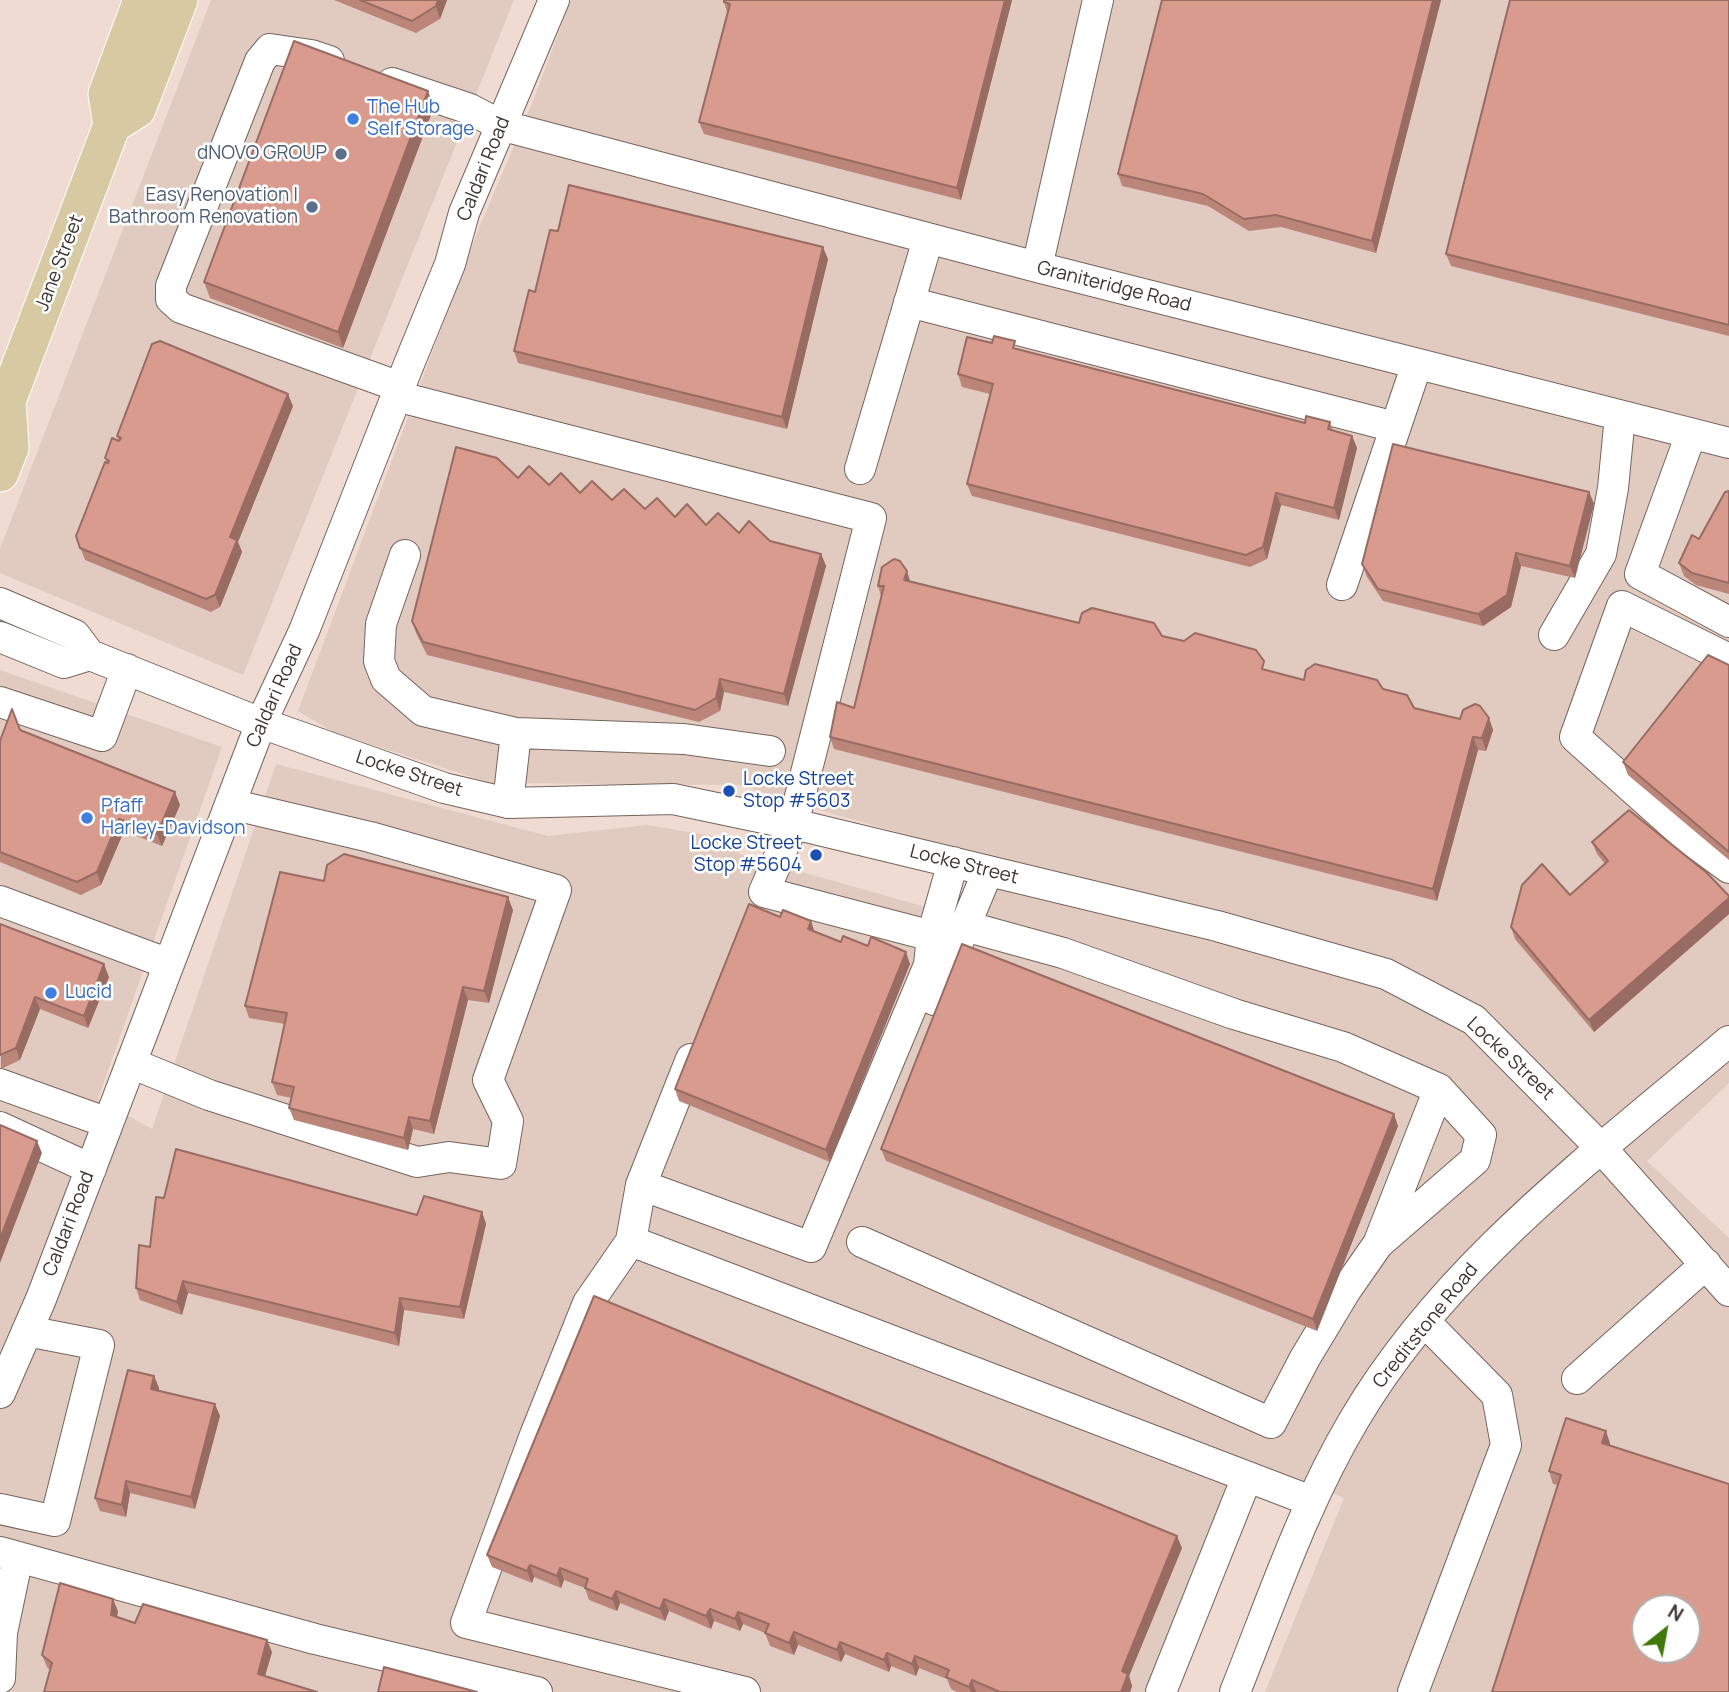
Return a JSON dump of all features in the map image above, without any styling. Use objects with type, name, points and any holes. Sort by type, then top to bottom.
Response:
[{"type":"main road","name":"Jane Street","points":[[0,473],[10,448],[4,405],[112,125],[107,94],[142,0]]},
{"type":"main road","points":[[112,125],[137,109],[179,0]]},
{"type":"street","name":"Caldari Road","points":[[0,1393],[27,1331],[261,723],[304,631],[450,264],[464,213],[554,0]]},
{"type":"street","points":[[1037,267],[1098,0]]},
{"type":"street","name":"Graniteridge Road","points":[[398,391],[181,308],[172,299],[171,286],[260,61],[270,49],[311,55],[470,109],[500,125],[928,239],[1729,443]]},
{"type":"street","points":[[860,469],[928,239]]},
{"type":"street","points":[[909,302],[1395,427]]},
{"type":"street","points":[[1342,585],[1417,364]]},
{"type":"street","points":[[398,391],[871,518],[793,824],[758,903],[932,936]]},
{"type":"street","points":[[1554,635],[1601,554],[1613,488],[1620,416]]},
{"type":"street","points":[[1691,434],[1640,575],[1729,622]]},
{"type":"street","points":[[405,555],[381,624],[379,661],[387,679],[423,711],[516,733],[684,739],[770,751]]},
{"type":"street","name":"Locke Street","points":[[0,603],[75,635],[90,655],[261,723],[444,788],[508,803],[673,799],[793,824],[1217,926],[1386,974],[1474,1020],[1602,1149],[1729,1290]]},
{"type":"street","points":[[1729,659],[1622,606],[1574,737],[1688,838],[1729,868]]},
{"type":"street","name":"Locke Street","points":[[0,637],[64,663],[90,655]]},
{"type":"street","points":[[0,702],[102,736],[127,669]]},
{"type":"street","points":[[508,803],[516,733]]},
{"type":"street","points":[[131,1063],[209,1095],[418,1162],[449,1157],[501,1164],[508,1121],[488,1080],[556,890],[370,838],[230,804]]},
{"type":"street","points":[[641,1185],[811,1247],[929,965],[932,936],[953,862]]},
{"type":"street","points":[[882,1125],[988,871]]},
{"type":"street","points":[[0,901],[169,964]]},
{"type":"street","points":[[965,926],[1063,953],[1234,1014],[1343,1047],[1439,1089],[1480,1135],[1475,1160],[1378,1244]]},
{"type":"street","points":[[702,1034],[641,1185],[631,1241],[588,1303],[535,1434],[466,1623],[745,1692]]},
{"type":"street","name":"Creditstone Road","points":[[1235,1692],[1311,1501],[1354,1420],[1393,1361],[1470,1269],[1538,1202],[1729,1041]]},
{"type":"street","points":[[0,1084],[108,1123]]},
{"type":"street","points":[[862,1242],[1271,1423],[1305,1358],[1346,1290],[1378,1244],[1439,1089]]},
{"type":"street","points":[[0,1127],[90,1169]]},
{"type":"street","points":[[631,1241],[1311,1501]]},
{"type":"street","points":[[1577,1379],[1706,1264]]},
{"type":"street","points":[[1413,1692],[1506,1445],[1497,1395],[1425,1322]]},
{"type":"street","points":[[0,1509],[55,1521],[99,1345],[27,1331]]},
{"type":"street","points":[[1161,1692],[1247,1476]]},
{"type":"street","points":[[0,1678],[9,1554],[315,1639],[537,1692]]},
{"type":"shaded area","points":[[211,0],[514,0],[243,675],[0,573],[0,549]]},
{"type":"shaded area","points":[[571,0],[1729,0],[1729,1083],[1647,1161],[1729,1238],[1729,1692],[1265,1692],[1344,1498],[1262,1465],[1174,1692],[0,1692],[0,670],[222,747],[98,1099],[152,1129],[276,764],[548,836],[647,825],[743,841],[739,854],[957,916],[982,856],[740,785],[490,783],[333,732],[298,711],[477,233],[533,101]]},
{"type":"building","points":[[360,0],[438,0],[436,6],[412,21]]},
{"type":"building","points":[[724,0],[1005,0],[957,188],[699,122],[730,4]]},
{"type":"building","points":[[1162,0],[1433,0],[1372,241],[1276,215],[1244,219],[1203,194],[1118,174]]},
{"type":"building","points":[[1510,0],[1729,0],[1729,325],[1446,254]]},
{"type":"building","points":[[294,41],[428,91],[338,332],[204,282]]},
{"type":"building","points":[[569,185],[823,247],[782,417],[514,351],[529,290],[535,292],[550,230],[558,231]]},
{"type":"building","points":[[994,336],[1015,341],[1013,348],[1305,423],[1306,416],[1330,422],[1328,429],[1352,436],[1334,508],[1276,493],[1263,547],[1246,555],[967,484],[993,384],[958,374],[967,337],[992,343]]},
{"type":"building","points":[[160,341],[288,394],[230,537],[237,540],[215,595],[206,599],[80,548],[76,536],[105,462],[109,461],[105,458],[112,438],[119,441],[121,438],[117,436],[152,344]]},
{"type":"building","points":[[1393,444],[1589,492],[1570,566],[1516,553],[1507,595],[1478,614],[1378,589],[1362,564]]},
{"type":"building","points":[[456,447],[497,458],[518,478],[529,466],[549,485],[561,473],[580,493],[592,481],[612,500],[624,489],[645,509],[657,498],[675,517],[687,504],[706,525],[718,513],[739,533],[749,521],[770,541],[821,554],[784,694],[720,679],[716,698],[695,710],[423,642],[412,621]]},
{"type":"building","points":[[1729,491],[1729,583],[1692,573],[1679,563],[1692,535],[1699,539],[1725,492]]},
{"type":"building","points":[[894,559],[900,561],[907,571],[904,580],[1079,623],[1082,613],[1092,608],[1154,623],[1162,636],[1184,641],[1195,633],[1256,650],[1264,661],[1262,669],[1304,680],[1306,670],[1315,664],[1377,680],[1383,689],[1407,695],[1414,708],[1460,719],[1463,710],[1475,704],[1480,706],[1489,718],[1482,738],[1473,737],[1433,889],[830,737],[837,702],[854,708],[884,586],[878,586],[882,567]]},
{"type":"building","points":[[1708,655],[1729,665],[1729,852],[1623,762]]},
{"type":"building","name":"Pfaff Harley-Davidson","points":[[12,709],[20,730],[175,792],[157,834],[119,819],[97,872],[77,882],[0,852],[0,741]]},
{"type":"building","points":[[1629,810],[1707,873],[1729,898],[1589,1020],[1511,927],[1522,885],[1542,864],[1570,895],[1608,861],[1592,842]]},
{"type":"building","points":[[344,854],[508,897],[484,991],[463,987],[430,1121],[409,1117],[404,1138],[289,1108],[294,1087],[272,1082],[287,1013],[245,1006],[280,872],[324,881],[327,865]]},
{"type":"building","points":[[749,904],[780,917],[783,910],[811,921],[808,929],[841,942],[843,936],[868,946],[871,937],[906,952],[826,1150],[675,1089]]},
{"type":"building","name":"Lucid","points":[[0,924],[104,964],[84,1016],[35,997],[16,1048],[0,1055]]},
{"type":"building","points":[[962,944],[1394,1114],[1313,1319],[881,1149]]},
{"type":"building","points":[[0,1125],[37,1141],[0,1239]]},
{"type":"building","points":[[176,1149],[417,1215],[424,1196],[482,1212],[460,1307],[400,1298],[395,1333],[183,1281],[177,1302],[136,1288],[139,1245],[150,1247],[156,1197],[164,1198]]},
{"type":"building","points":[[594,1296],[1177,1536],[1122,1671],[1128,1674],[1121,1692],[1000,1692],[972,1680],[969,1687],[946,1677],[949,1670],[915,1656],[912,1664],[887,1653],[884,1660],[840,1642],[837,1650],[794,1632],[789,1643],[765,1633],[769,1624],[738,1612],[735,1619],[710,1609],[706,1616],[664,1599],[660,1609],[616,1591],[612,1599],[585,1588],[588,1579],[560,1568],[557,1576],[530,1565],[527,1571],[487,1555]]},
{"type":"building","points":[[128,1370],[154,1376],[151,1389],[215,1404],[191,1497],[126,1481],[122,1505],[95,1498]]},
{"type":"building","points":[[1566,1418],[1606,1431],[1602,1443],[1729,1484],[1729,1692],[1492,1692],[1561,1475],[1549,1471]]},
{"type":"building","points":[[60,1583],[113,1599],[111,1615],[135,1623],[143,1604],[267,1640],[258,1674],[317,1692],[44,1692],[52,1663],[42,1655]]},
{"type":"building","points":[[384,1667],[477,1692],[378,1692]]},
{"type":"place","name":"The Hub Self Storage","points":[[353,119]]},
{"type":"place","name":"dNOVO GROUP","points":[[341,154]]},
{"type":"place","name":"Easy Renovation | Bathroom Renovation","points":[[312,207]]},
{"type":"place","name":"Locke Street Stop #5603","points":[[729,791]]},
{"type":"place","name":"Pfaff Harley-Davidson","points":[[87,818]]},
{"type":"place","name":"Locke Street Stop #5604","points":[[816,855]]},
{"type":"place","name":"Lucid","points":[[51,993]]}]
